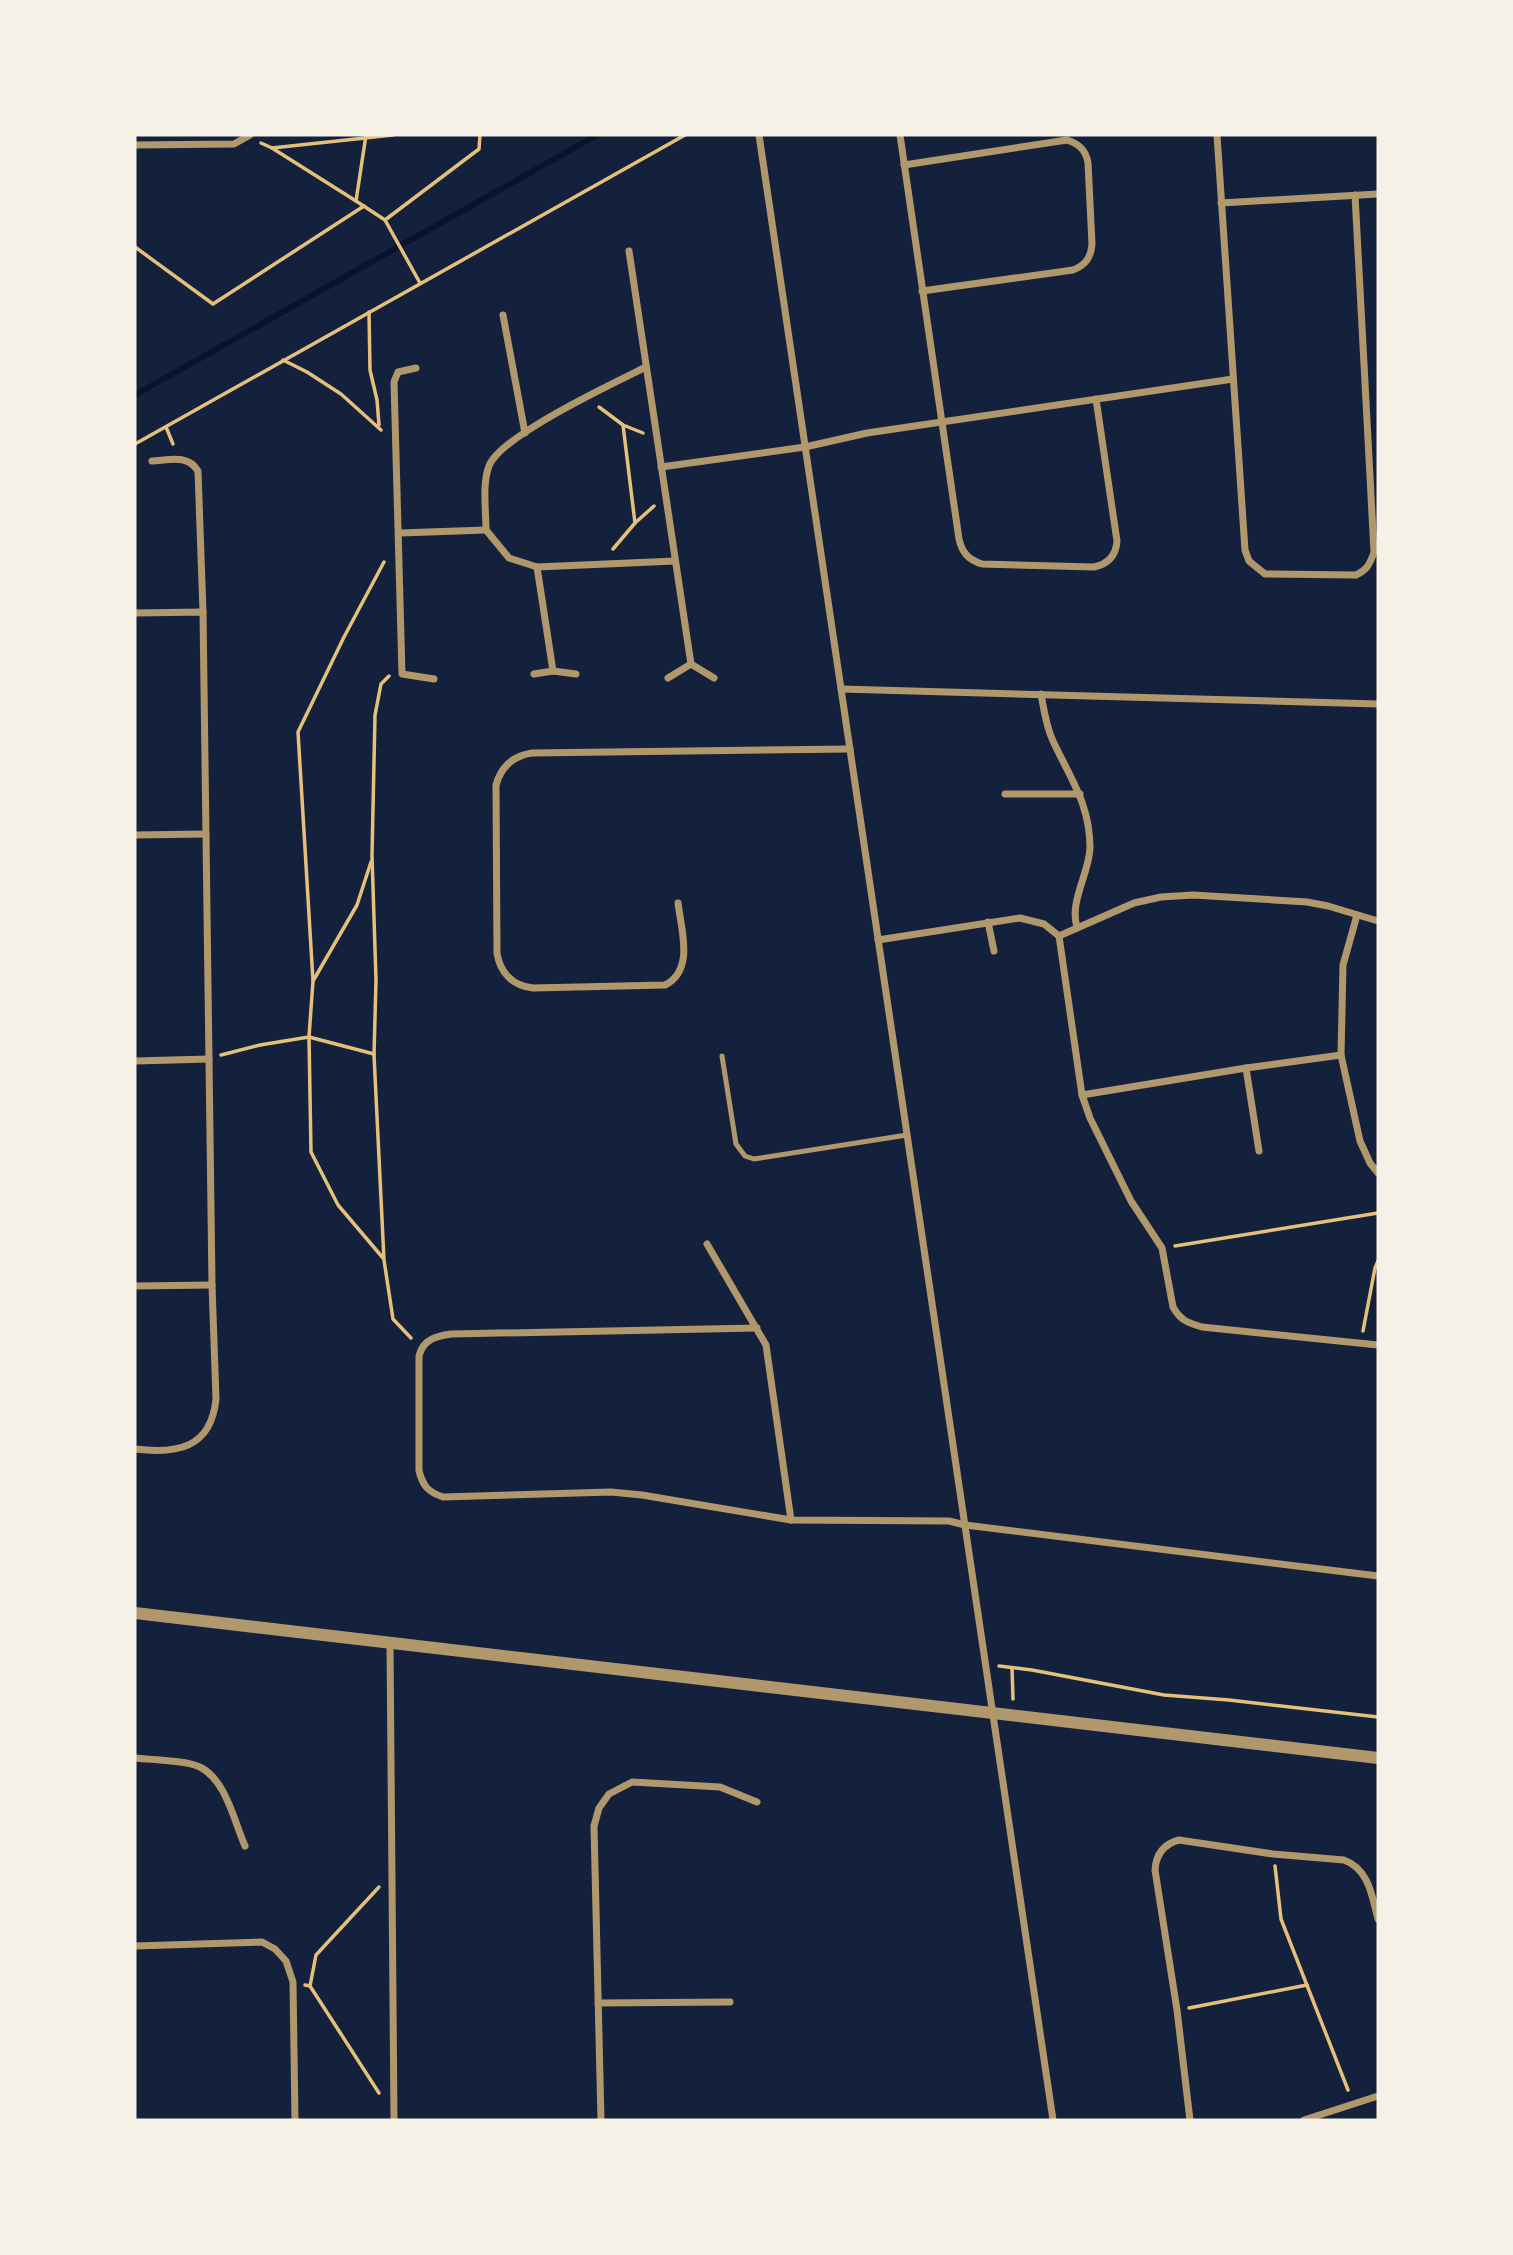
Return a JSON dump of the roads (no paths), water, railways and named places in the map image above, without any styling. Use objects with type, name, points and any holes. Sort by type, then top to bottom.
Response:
[{"type":"street","points":[[135,145],[234,144],[250,135]]},
{"type":"street","points":[[759,135],[1053,2120]]},
{"type":"street","points":[[900,135],[960,547],[969,558],[982,564],[1094,567],[1112,557],[1117,541],[1096,399]]},
{"type":"street","points":[[1217,135],[1245,550],[1249,561],[1265,574],[1356,575],[1365,571],[1374,552],[1355,195]]},
{"type":"street","points":[[904,165],[1067,140],[1074,142],[1084,151],[1088,163],[1092,244],[1084,264],[1073,270],[922,291]]},
{"type":"street","points":[[1222,203],[1378,194]]},
{"type":"street","points":[[629,251],[691,664],[714,678]]},
{"type":"street","points":[[503,316],[525,433]]},
{"type":"street","points":[[646,367],[586,397],[507,444],[489,464],[486,530],[509,558],[537,567],[675,561]]},
{"type":"street","points":[[416,368],[402,370],[396,375],[402,674],[434,679]]},
{"type":"street","points":[[661,467],[805,447],[867,433],[942,421],[1233,379]]},
{"type":"street","points":[[135,1449],[160,1452],[182,1449],[200,1437],[212,1420],[216,1399],[212,1285],[203,612],[198,471],[193,463],[186,459],[152,461]]},
{"type":"street","points":[[400,533],[486,530]]},
{"type":"street","points":[[537,567],[553,671]]},
{"type":"street","points":[[135,613],[203,612]]},
{"type":"street","points":[[668,678],[691,664]]},
{"type":"street","points":[[534,674],[553,671],[576,674]]},
{"type":"street","points":[[841,689],[1378,704]]},
{"type":"street","points":[[1041,694],[1051,739],[1080,794],[1086,814],[1090,848],[1075,912],[1077,927]]},
{"type":"street","points":[[678,903],[684,956],[674,981],[665,985],[533,988],[522,986],[508,978],[497,953],[496,785],[503,769],[516,757],[532,753],[850,749]]},
{"type":"street","points":[[1005,794],[1080,794]]},
{"type":"street","points":[[135,835],[206,834]]},
{"type":"street","points":[[1059,936],[1134,903],[1161,897],[1193,895],[1307,902],[1378,921]]},
{"type":"street","points":[[1357,915],[1343,965],[1341,1055],[1360,1141],[1370,1164],[1378,1173]]},
{"type":"street","points":[[878,940],[1020,918],[1044,924],[1059,936],[1082,1095],[1094,1126],[1131,1200],[1162,1248],[1173,1307],[1182,1320],[1202,1327],[1378,1345]]},
{"type":"street","points":[[988,922],[993,951]]},
{"type":"street","points":[[1082,1095],[1341,1055]]},
{"type":"street","points":[[135,1060],[209,1059]]},
{"type":"street","points":[[1246,1068],[1259,1151]]},
{"type":"street","points":[[708,1244],[757,1328],[769,1356],[792,1520]]},
{"type":"street","points":[[135,1286],[212,1285]]},
{"type":"street","points":[[757,1328],[451,1334],[435,1337],[421,1349],[419,1471],[427,1490],[449,1497],[611,1492],[792,1520],[949,1521],[1378,1576]]},
{"type":"street","points":[[135,1613],[1378,1758]]},
{"type":"street","points":[[390,1643],[394,2120]]},
{"type":"street","points":[[135,1758],[197,1766],[210,1774],[222,1791],[245,1846]]},
{"type":"street","points":[[601,2120],[594,1826],[603,1802],[615,1789],[632,1782],[720,1787],[757,1802]]},
{"type":"street","points":[[1190,2120],[1177,2010],[1155,1870],[1158,1855],[1167,1845],[1179,1840],[1273,1854],[1344,1860],[1352,1863],[1367,1881],[1378,1919]]},
{"type":"street","points":[[135,1946],[262,1942],[286,1961],[293,1982],[295,2120]]},
{"type":"street","points":[[598,2003],[730,2002]]},
{"type":"street","points":[[1304,2120],[1378,2096]]},
{"type":"lane","points":[[722,1056],[736,1144],[745,1156],[754,1158],[907,1135]]},
{"type":"waterway","points":[[135,395],[597,135]]}]
